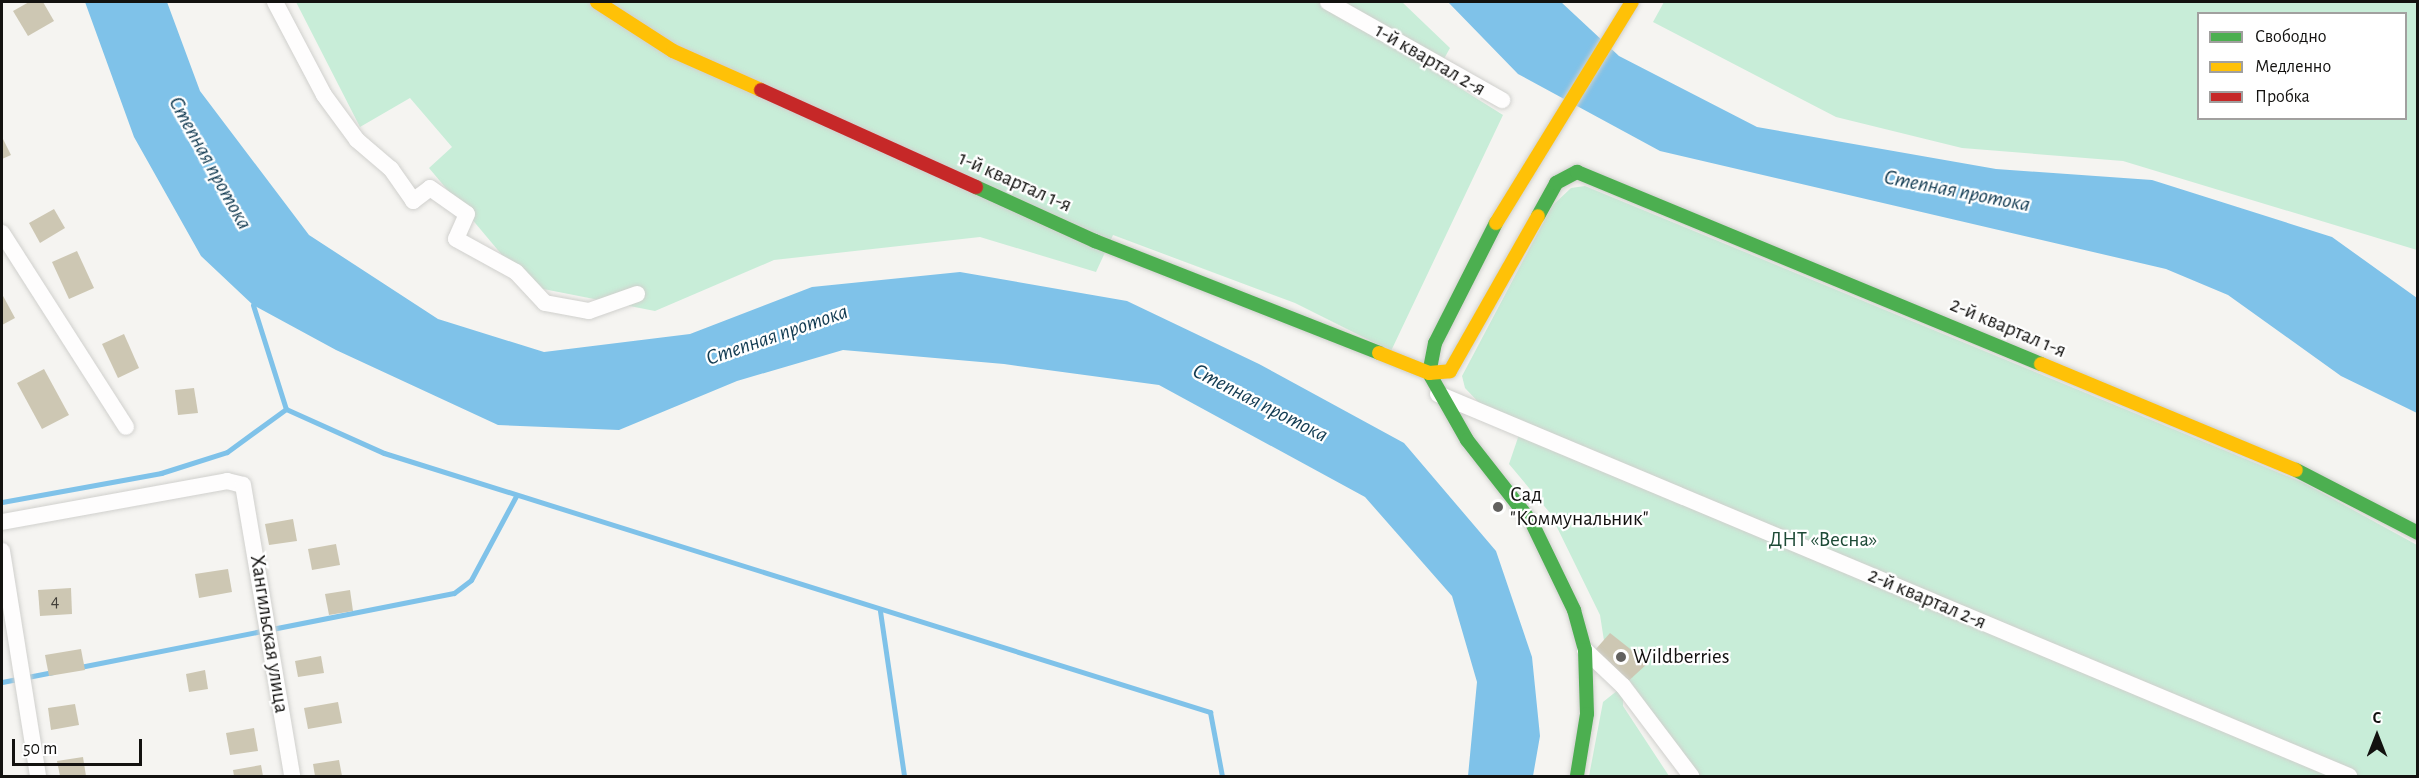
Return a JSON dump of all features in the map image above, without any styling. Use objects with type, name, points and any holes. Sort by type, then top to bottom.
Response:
[{"type":"street","points":[[275,2],[324,95],[357,140],[391,169],[414,201],[430,188],[467,214],[456,239],[516,272],[545,303],[589,311],[637,294]]},
{"type":"street","name":"1-й квартал 1-я","points":[[597,2],[673,51],[1095,241],[1429,374]]},
{"type":"street","name":"1-й квартал 2-я","points":[[1328,2],[1502,100]]},
{"type":"street","points":[[1577,777],[1587,714],[1585,650],[1559,573],[1532,523],[1467,440],[1438,394],[1429,374],[1435,343],[1486,239],[1540,156],[1632,2]]},
{"type":"street","name":"2-й квартал 1-я","points":[[1429,374],[1450,371],[1556,183],[1577,172],[2306,474],[2418,533]]},
{"type":"street","points":[[2,233],[126,427]]},
{"type":"street","name":"2-й квартал 2-я","points":[[1438,394],[2349,777]]},
{"type":"street","name":"Хангильская улица","points":[[2,522],[235,481],[246,491],[292,777]]},
{"type":"street","points":[[2,551],[38,777]]},
{"type":"street","points":[[1585,650],[1623,686],[1691,777]]},
{"type":"green space","points":[[296,2],[1402,2],[1450,48],[1436,73],[1503,115],[1391,351],[1295,303],[1113,235],[1096,272],[980,237],[774,260],[655,311],[528,286],[429,168],[452,147],[410,98],[360,127]]},
{"type":"green space","points":[[1664,2],[2417,2],[2417,250],[2123,161],[1962,148],[1836,117],[1653,22]]},
{"type":"green space","name":"ДНТ «Весна»","points":[[1585,186],[2304,483],[2417,545],[2417,776],[1699,776],[1605,647],[1600,615],[1550,513],[1509,464],[1523,423],[1484,408],[1465,388],[1462,376],[1552,206],[1571,188]]},
{"type":"green space","points":[[1623,686],[1623,706],[1669,776],[1589,776],[1603,702]]},
{"type":"water","name":"Степная протока","points":[[85,2],[167,2],[200,91],[309,235],[438,319],[544,352],[690,334],[812,287],[960,272],[1127,301],[1259,364],[1404,443],[1496,551],[1532,657],[1540,736],[1533,776],[1468,776],[1477,682],[1452,596],[1365,497],[1159,385],[1004,364],[843,350],[737,381],[619,430],[498,425],[336,350],[253,305],[201,256],[134,137]]},
{"type":"water","name":"Степная протока","points":[[1448,2],[1561,2],[1619,56],[1757,127],[1996,169],[2152,180],[2332,237],[2417,298],[2417,413],[2341,376],[2228,295],[2166,269],[1660,151],[1518,74]]},
{"type":"building","points":[[29,2],[43,2],[54,21],[28,36],[13,11]]},
{"type":"building","points":[[2,137],[11,155],[2,159]]},
{"type":"building","points":[[54,209],[65,228],[40,243],[29,223]]},
{"type":"building","points":[[77,251],[94,288],[69,299],[52,262]]},
{"type":"building","points":[[2,294],[15,318],[2,325]]},
{"type":"building","points":[[124,334],[139,368],[118,378],[102,344]]},
{"type":"building","points":[[44,369],[69,415],[42,429],[17,383]]},
{"type":"building","points":[[194,388],[198,413],[178,415],[175,390]]},
{"type":"building","points":[[293,519],[297,541],[269,545],[265,524]]},
{"type":"building","points":[[336,544],[340,565],[312,570],[308,549]]},
{"type":"building","points":[[228,569],[232,592],[199,598],[195,574]]},
{"type":"building","points":[[71,588],[72,614],[40,616],[38,590]]},
{"type":"building","points":[[350,590],[353,611],[329,615],[325,594]]},
{"type":"building","name":"Wildberries","points":[[1610,633],[1648,663],[1623,686],[1595,650]]},
{"type":"building","points":[[81,649],[85,670],[49,676],[45,655]]},
{"type":"building","points":[[321,656],[324,673],[298,677],[295,661]]},
{"type":"building","points":[[205,670],[208,689],[189,692],[186,674]]},
{"type":"building","points":[[338,702],[342,723],[308,729],[304,708]]},
{"type":"building","points":[[75,704],[79,725],[51,730],[48,708]]},
{"type":"building","points":[[254,728],[258,751],[230,755],[226,733]]},
{"type":"building","points":[[83,757],[86,776],[60,776],[57,761]]},
{"type":"building","points":[[339,760],[342,776],[315,776],[313,764]]},
{"type":"building","points":[[261,765],[263,776],[234,776],[233,770]]},
{"type":"waterway","points":[[253,305],[286,409],[384,453],[1210,712],[1222,776]]},
{"type":"waterway","points":[[2,502],[161,473],[227,452],[286,409]]},
{"type":"waterway","points":[[80,667],[454,593],[471,580],[516,496]]},
{"type":"waterway","points":[[880,611],[904,776]]},
{"type":"waterway","points":[[2,682],[53,672]]},
{"type":"traffic: fast","points":[[1538,216],[1556,183],[1577,172],[2041,364]]},
{"type":"traffic: fast","points":[[976,187],[1095,241],[1379,353]]},
{"type":"traffic: fast","points":[[1496,223],[1435,343],[1429,373],[1467,440],[1532,523],[1574,610],[1585,650],[1587,714],[1577,776]]},
{"type":"traffic: fast","points":[[2296,470],[2418,533]]},
{"type":"traffic: slow","points":[[597,2],[673,51],[761,90]]},
{"type":"traffic: slow","points":[[1496,223],[1632,2]]},
{"type":"traffic: slow","points":[[1379,353],[1429,373],[1450,371],[1538,216]]},
{"type":"traffic: slow","points":[[2041,364],[2296,470]]},
{"type":"traffic: jam","points":[[761,90],[976,187]]},
{"type":"place","name":"Сад \"Коммунальник\"","points":[[1498,507]]},
{"type":"place","name":"Wildberries","points":[[1621,657]]}]
